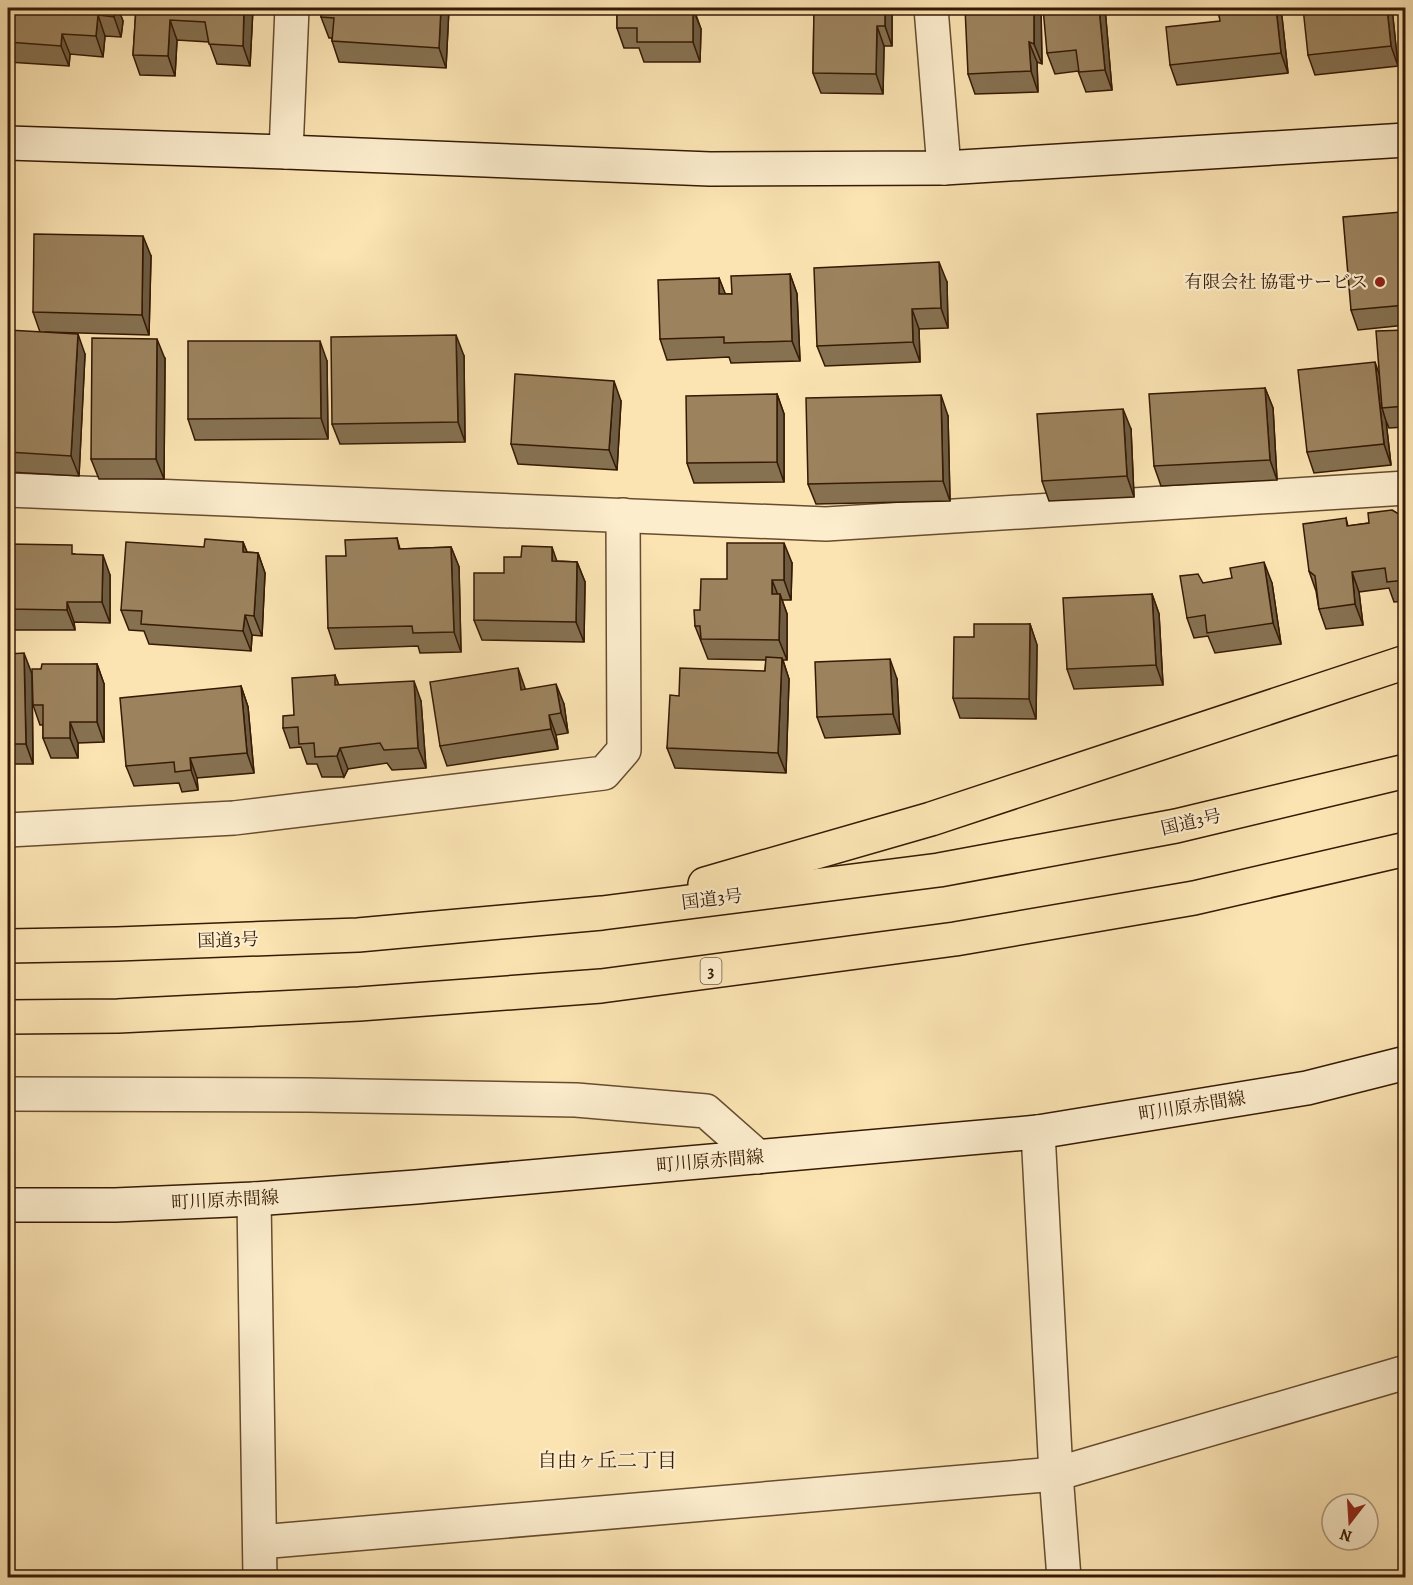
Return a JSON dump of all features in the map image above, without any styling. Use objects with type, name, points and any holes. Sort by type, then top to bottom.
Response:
[{"type":"highway","points":[[602,913],[931,819],[1406,662]]},
{"type":"highway","name":"国道3号","points":[[8,945],[117,944],[358,935],[602,913],[939,870],[1176,826],[1406,771]]},
{"type":"highway","name":"3","points":[[8,1017],[118,1016],[358,1004],[601,986],[978,935],[1194,898],[1406,849]]},
{"type":"street","points":[[286,152],[292,8]]},
{"type":"street","points":[[931,8],[944,168]]},
{"type":"street","points":[[8,143],[710,169],[944,168],[1406,140]]},
{"type":"street","points":[[8,490],[826,524],[1406,488]]},
{"type":"street","points":[[8,830],[234,818],[604,773],[624,750],[623,516]]},
{"type":"street","name":"町川原赤間線","points":[[8,1204],[115,1205],[254,1199],[416,1187],[1038,1132],[1307,1088],[1406,1063]]},
{"type":"street","points":[[8,1094],[320,1096],[600,1102],[706,1112],[758,1157]]},
{"type":"street","points":[[1038,1132],[1056,1474],[1064,1578]]},
{"type":"street","points":[[254,1199],[260,1578]]},
{"type":"street","points":[[260,1542],[1056,1474],[1406,1372]]},
{"type":"building","points":[[8,8],[115,8],[114,17],[98,15],[96,36],[62,34],[61,46],[8,42]]},
{"type":"building","points":[[136,8],[244,8],[243,46],[209,44],[205,22],[170,20],[168,56],[133,55]]},
{"type":"building","points":[[322,8],[441,8],[439,48],[332,41],[334,18],[321,17]]},
{"type":"building","points":[[617,8],[693,9],[693,42],[637,42],[637,28],[617,28]]},
{"type":"building","points":[[814,8],[885,8],[885,26],[877,26],[876,74],[813,73]]},
{"type":"building","points":[[965,8],[1034,8],[1034,44],[1029,42],[1031,71],[968,74]]},
{"type":"building","points":[[1043,8],[1099,8],[1105,70],[1079,72],[1076,50],[1047,53]]},
{"type":"building","points":[[1218,8],[1276,8],[1281,53],[1170,65],[1166,27],[1220,21]]},
{"type":"building","points":[[1303,8],[1387,8],[1391,46],[1308,55]]},
{"type":"building","name":"有限会社 協電サービス","points":[[1401,212],[1406,262],[1406,305],[1351,310],[1343,217]]},
{"type":"building","points":[[34,234],[143,236],[142,315],[33,312]]},
{"type":"building","points":[[939,262],[941,308],[912,309],[913,342],[817,346],[814,268]]},
{"type":"building","points":[[790,274],[792,341],[724,343],[724,337],[660,339],[658,280],[719,278],[719,294],[732,294],[731,276]]},
{"type":"building","points":[[8,330],[78,334],[71,456],[8,452]]},
{"type":"building","points":[[1406,330],[1406,406],[1382,408],[1376,331]]},
{"type":"building","points":[[456,335],[458,422],[332,424],[331,337]]},
{"type":"building","points":[[92,338],[157,339],[156,459],[91,459]]},
{"type":"building","points":[[188,341],[320,341],[321,418],[188,419]]},
{"type":"building","points":[[1375,362],[1384,444],[1307,452],[1298,370]]},
{"type":"building","points":[[515,374],[614,381],[609,450],[511,444]]},
{"type":"building","points":[[1265,388],[1270,460],[1154,466],[1149,394]]},
{"type":"building","points":[[777,394],[777,462],[687,463],[686,396]]},
{"type":"building","points":[[941,395],[943,481],[808,484],[806,398]]},
{"type":"building","points":[[1123,409],[1127,476],[1042,481],[1037,414]]},
{"type":"building","points":[[1392,510],[1402,516],[1406,515],[1406,580],[1387,582],[1385,568],[1352,572],[1355,604],[1319,609],[1315,576],[1309,571],[1303,524],[1346,518],[1347,526],[1369,523],[1368,513]]},
{"type":"building","points":[[397,538],[399,549],[451,547],[454,632],[413,633],[412,626],[328,628],[326,556],[346,556],[345,540]]},
{"type":"building","points":[[205,539],[243,542],[243,552],[258,553],[254,616],[245,615],[243,631],[141,624],[142,611],[121,610],[126,542],[204,547]]},
{"type":"building","points":[[727,543],[784,543],[784,580],[772,580],[772,594],[780,594],[779,640],[701,639],[700,626],[695,626],[694,610],[700,610],[701,579],[727,579]]},
{"type":"building","points":[[8,544],[72,545],[72,554],[103,555],[102,602],[67,602],[67,610],[8,609]]},
{"type":"building","points":[[522,546],[552,547],[552,561],[577,562],[576,622],[474,620],[474,573],[504,573],[504,557],[521,557]]},
{"type":"building","points":[[1264,562],[1273,623],[1207,633],[1205,615],[1187,618],[1180,576],[1198,574],[1203,583],[1232,578],[1230,568]]},
{"type":"building","points":[[1152,594],[1156,665],[1067,669],[1063,598]]},
{"type":"building","points":[[974,624],[1030,624],[1029,699],[953,698],[954,637],[974,637]]},
{"type":"building","points":[[24,653],[26,744],[8,744],[8,654]]},
{"type":"building","points":[[766,657],[782,658],[778,753],[667,748],[670,695],[679,696],[680,668],[765,671]]},
{"type":"building","points":[[890,659],[893,714],[817,717],[815,662]]},
{"type":"building","points":[[42,664],[97,664],[97,722],[70,722],[70,738],[43,738],[43,705],[33,705],[32,669],[41,669]]},
{"type":"building","points":[[518,668],[521,690],[556,684],[561,713],[549,715],[551,729],[440,746],[430,682]]},
{"type":"building","points":[[335,675],[335,685],[414,681],[418,748],[384,750],[380,743],[340,748],[337,756],[315,757],[314,743],[299,744],[298,727],[283,728],[283,716],[294,715],[292,678]]},
{"type":"building","points":[[241,686],[247,753],[190,758],[191,770],[175,772],[174,762],[126,766],[120,698]]},
{"type":"place","name":"有限会社 協電サービス","points":[[1380,282]]},
{"type":"district","name":"自由ヶ丘二丁目","points":[[607,1460]]}]
